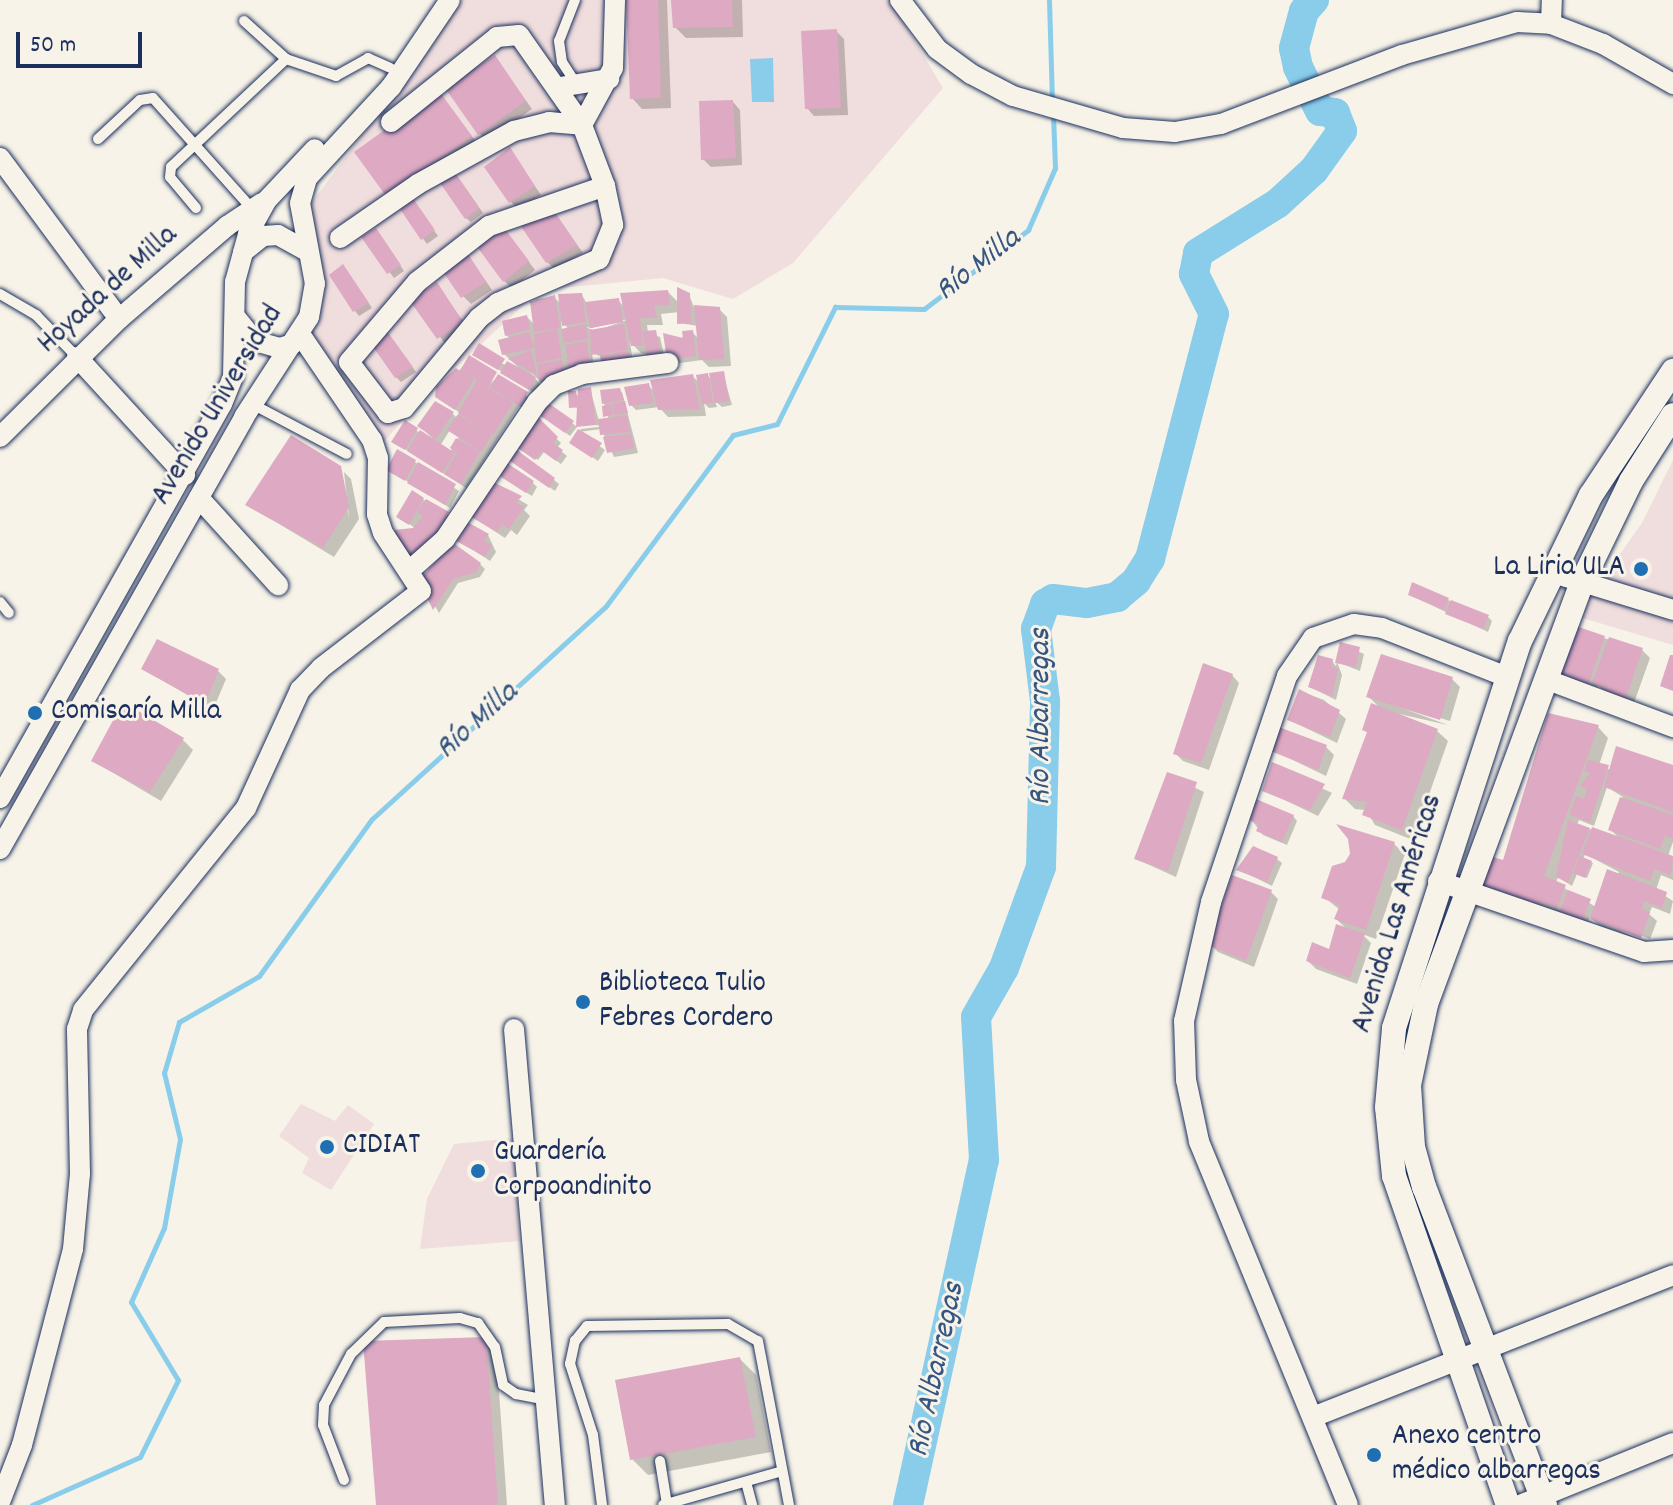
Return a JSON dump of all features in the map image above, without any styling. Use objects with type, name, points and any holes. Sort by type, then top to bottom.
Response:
[{"type":"street","name":"Avenido Universidad","points":[[0,798],[185,475],[233,377],[242,253],[260,205],[390,68],[435,0]]},
{"type":"street","name":"Avenido Universidad","points":[[0,849],[252,404],[296,339],[314,301],[313,269],[305,250],[300,203],[307,178],[391,87],[450,0]]},
{"type":"street","points":[[582,125],[609,79],[616,55],[615,0]]},
{"type":"street","points":[[900,0],[937,49],[1013,96],[1084,120],[1175,132],[1221,124],[1467,33],[1517,22],[1551,24],[1603,44],[1673,84]]},
{"type":"street","points":[[1551,24],[1552,0]]},
{"type":"street","points":[[391,122],[509,33],[528,42],[568,86],[605,186],[613,225],[599,259],[498,303],[479,318],[404,408],[396,413],[380,407],[349,362],[417,282],[489,226],[605,186]]},
{"type":"street","points":[[568,86],[609,79]]},
{"type":"street","points":[[340,238],[418,184],[514,131],[549,122],[582,125]]},
{"type":"street","points":[[0,158],[9,187],[119,319]]},
{"type":"street","name":"Hoyada de Milla","points":[[0,437],[77,357],[119,319],[227,226],[260,205]]},
{"type":"street","points":[[242,253],[263,236],[278,235],[305,250]]},
{"type":"street","points":[[0,1502],[22,1445],[73,1249],[80,1174],[77,1029],[83,1010],[246,808],[300,690],[321,668],[421,591],[377,514],[380,474],[372,440],[296,339],[280,348],[255,341],[236,318]]},
{"type":"street","points":[[77,357],[185,475]]},
{"type":"street","points":[[409,571],[445,539],[537,402],[554,385],[582,374],[668,363]]},
{"type":"street","name":"Avenida Las Américas","points":[[1508,1505],[1394,1176],[1387,1121],[1394,1028],[1438,881],[1507,677],[1591,495],[1673,371]]},
{"type":"street","name":"Avenida Las Américas","points":[[1535,1502],[1486,1352],[1424,1187],[1410,1119],[1417,1040],[1465,892],[1582,582],[1631,481],[1673,415]]},
{"type":"street","points":[[199,498],[278,585]]},
{"type":"street","points":[[1553,573],[1673,610]]},
{"type":"street","points":[[1348,1505],[1199,1141],[1186,1080],[1184,1021],[1197,957],[1287,676],[1313,638],[1354,624],[1382,628],[1507,677]]},
{"type":"street","points":[[1545,679],[1673,727]]},
{"type":"street","points":[[1438,881],[1644,952],[1673,950]]},
{"type":"street","points":[[514,1029],[555,1505]]},
{"type":"street","points":[[1313,1417],[1486,1352],[1673,1275]]},
{"type":"street","points":[[1535,1502],[1673,1443]]},
{"type":"lane","points":[[568,86],[559,41],[575,0]]},
{"type":"lane","points":[[244,21],[286,59],[336,76],[368,58],[390,68]]},
{"type":"lane","points":[[196,208],[168,174],[195,144],[286,59]]},
{"type":"lane","points":[[98,139],[146,97],[160,101],[195,144],[260,205]]},
{"type":"lane","points":[[0,294],[36,315],[77,357]]},
{"type":"lane","points":[[252,404],[347,454]]},
{"type":"lane","points":[[0,602],[9,613]]},
{"type":"lane","points":[[344,1480],[323,1425],[324,1405],[351,1354],[384,1322],[460,1318],[478,1323],[495,1347],[503,1385],[516,1394],[547,1400]]},
{"type":"lane","points":[[602,1505],[593,1435],[570,1364],[575,1341],[587,1326],[728,1324],[744,1329],[758,1341],[779,1472],[789,1505]]},
{"type":"lane","points":[[660,1461],[665,1504],[779,1472]]},
{"type":"lane","points":[[746,1482],[752,1505]]},
{"type":"shaded area","points":[[462,0],[890,0],[943,88],[793,263],[733,299],[663,278],[540,290],[419,401],[383,443],[304,333],[307,209]]},
{"type":"shaded area","name":"La Liria ULA","points":[[1673,460],[1673,645],[1576,616],[1642,523]]},
{"type":"shaded area","name":"CIDIAT","points":[[301,1104],[335,1121],[348,1105],[374,1124],[331,1190],[302,1173],[309,1158],[279,1136]]},
{"type":"shaded area","name":"Guardería Corpoandinito","points":[[515,1138],[519,1241],[420,1249],[427,1199],[454,1144]]},
{"type":"water","points":[[773,58],[774,102],[752,102],[750,59]]},
{"type":"building","points":[[626,0],[658,0],[661,98],[630,99]]},
{"type":"building","points":[[671,0],[732,0],[733,27],[673,28]]},
{"type":"building","points":[[837,29],[841,108],[805,109],[801,31]]},
{"type":"building","points":[[495,55],[526,101],[478,135],[445,88]]},
{"type":"building","points":[[439,91],[472,136],[386,196],[354,152]]},
{"type":"building","points":[[733,100],[736,158],[701,160],[699,101]]},
{"type":"building","points":[[510,147],[535,186],[509,203],[484,167]]},
{"type":"building","points":[[453,170],[479,208],[465,219],[438,180]]},
{"type":"building","points":[[410,194],[435,230],[421,240],[396,203]]},
{"type":"building","points":[[551,206],[577,245],[546,263],[520,225]]},
{"type":"building","points":[[502,225],[529,261],[503,282],[475,244]]},
{"type":"building","points":[[376,228],[401,265],[387,274],[361,237]]},
{"type":"building","points":[[463,246],[486,282],[461,298],[437,263]]},
{"type":"building","points":[[343,264],[369,303],[353,312],[329,275]]},
{"type":"building","points":[[437,282],[463,322],[437,339],[410,301]]},
{"type":"building","points":[[677,287],[690,293],[691,323],[677,324]]},
{"type":"building","points":[[668,290],[670,305],[654,306],[657,318],[640,318],[643,346],[631,346],[620,293]]},
{"type":"building","points":[[582,293],[586,322],[562,326],[558,294]]},
{"type":"building","points":[[555,295],[560,328],[534,332],[530,302]]},
{"type":"building","points":[[619,298],[623,322],[590,328],[585,302]]},
{"type":"building","points":[[694,305],[720,307],[724,359],[699,360]]},
{"type":"building","points":[[527,315],[530,329],[505,336],[502,321]]},
{"type":"building","points":[[586,324],[588,339],[564,343],[561,329]]},
{"type":"building","points":[[624,324],[628,350],[591,355],[590,330]]},
{"type":"building","points":[[557,329],[562,358],[536,363],[534,334]]},
{"type":"building","points":[[656,330],[661,356],[647,357],[642,331]]},
{"type":"building","points":[[693,330],[696,356],[667,360],[663,333],[683,338],[682,331]]},
{"type":"building","points":[[387,331],[413,367],[395,378],[371,344]]},
{"type":"building","points":[[529,332],[534,348],[502,355],[498,340]]},
{"type":"building","points":[[587,341],[591,372],[568,374],[566,345]]},
{"type":"building","points":[[479,343],[505,359],[498,370],[472,355]]},
{"type":"building","points":[[531,350],[537,375],[508,359]]},
{"type":"building","points":[[628,351],[630,365],[602,370],[600,355]]},
{"type":"building","points":[[469,355],[497,372],[488,388],[513,403],[493,435],[458,413],[477,380],[466,373],[474,380],[455,410],[435,397],[436,387],[456,368],[460,371]]},
{"type":"building","points":[[562,360],[565,379],[539,382],[537,364]]},
{"type":"building","points":[[507,361],[536,377],[529,390],[500,373]]},
{"type":"building","points":[[724,371],[729,401],[715,403],[709,373]]},
{"type":"building","points":[[708,373],[713,403],[702,404],[696,375]]},
{"type":"building","points":[[498,374],[528,392],[519,406],[490,388]]},
{"type":"building","points":[[693,374],[700,409],[658,410],[650,380]]},
{"type":"building","points":[[649,383],[653,403],[629,406],[624,387]]},
{"type":"building","points":[[591,387],[596,425],[576,427],[578,389]]},
{"type":"building","points":[[620,388],[624,400],[602,404],[600,390]]},
{"type":"building","points":[[568,391],[576,391],[578,407],[569,408]]},
{"type":"building","points":[[544,400],[574,421],[565,433],[535,412]]},
{"type":"building","points":[[435,401],[454,412],[436,439],[417,426]]},
{"type":"building","points":[[625,401],[628,413],[614,415],[612,404]]},
{"type":"building","points":[[611,404],[613,415],[603,417],[602,406]]},
{"type":"building","points":[[533,412],[558,437],[553,443],[563,450],[556,461],[542,451],[535,460],[512,444]]},
{"type":"building","points":[[458,414],[492,435],[481,452],[447,430]]},
{"type":"building","points":[[627,415],[630,432],[600,435],[598,419]]},
{"type":"building","points":[[405,420],[418,428],[405,450],[391,442]]},
{"type":"building","points":[[578,429],[602,443],[592,458],[569,443]]},
{"type":"building","points":[[420,430],[455,453],[442,473],[407,451]]},
{"type":"building","points":[[631,434],[634,448],[607,453],[603,437]]},
{"type":"building","points":[[291,435],[341,466],[349,507],[323,548],[245,505]]},
{"type":"building","points":[[456,438],[480,452],[461,484],[444,474],[456,454],[461,456],[450,448]]},
{"type":"building","points":[[510,445],[555,478],[549,488],[503,456]]},
{"type":"building","points":[[397,449],[416,460],[405,481],[386,470]]},
{"type":"building","points":[[501,459],[534,481],[526,493],[494,472]]},
{"type":"building","points":[[418,462],[456,484],[445,505],[407,483]]},
{"type":"building","points":[[487,479],[522,496],[516,503],[524,507],[509,529],[502,524],[497,532],[466,514]]},
{"type":"building","points":[[412,490],[424,498],[409,525],[396,517]]},
{"type":"building","points":[[426,499],[449,512],[432,540],[407,557],[394,530],[413,528],[423,516],[417,512]]},
{"type":"building","points":[[462,519],[489,534],[484,541],[492,545],[485,557],[451,538]]},
{"type":"building","points":[[452,542],[481,563],[476,572],[453,579],[433,610],[419,581]]},
{"type":"building","points":[[1412,582],[1449,598],[1444,610],[1408,595]]},
{"type":"building","points":[[1451,600],[1489,615],[1483,629],[1445,614]]},
{"type":"building","points":[[1567,623],[1605,636],[1585,694],[1549,680]]},
{"type":"building","points":[[1609,637],[1643,648],[1623,707],[1601,700],[1604,688],[1592,683]]},
{"type":"building","points":[[157,639],[219,669],[205,704],[141,669]]},
{"type":"building","points":[[1340,642],[1360,647],[1356,667],[1335,663]]},
{"type":"building","points":[[1381,654],[1453,677],[1440,720],[1366,697]]},
{"type":"building","points":[[1318,655],[1333,659],[1332,667],[1338,669],[1332,696],[1308,687]]},
{"type":"building","points":[[1670,655],[1673,655],[1673,691],[1660,686]]},
{"type":"building","points":[[1203,663],[1233,674],[1201,763],[1173,754]]},
{"type":"building","points":[[1299,689],[1340,710],[1330,737],[1287,720]]},
{"type":"building","points":[[123,702],[184,738],[150,792],[91,761]]},
{"type":"building","points":[[1371,703],[1438,729],[1402,830],[1362,815],[1367,802],[1342,799],[1367,732],[1362,730]]},
{"type":"building","points":[[1548,713],[1599,725],[1544,876],[1566,885],[1557,908],[1541,902],[1538,912],[1473,887],[1486,855],[1503,860]]},
{"type":"building","points":[[1276,726],[1327,745],[1318,770],[1268,750]]},
{"type":"building","points":[[1616,746],[1673,765],[1673,812],[1604,787]]},
{"type":"building","points":[[1588,760],[1609,765],[1590,822],[1569,815],[1576,796],[1584,799],[1587,789],[1580,786],[1590,773],[1584,771]]},
{"type":"building","points":[[1272,762],[1325,784],[1310,810],[1262,791]]},
{"type":"building","points":[[1167,772],[1197,782],[1168,871],[1134,859]]},
{"type":"building","points":[[1620,797],[1673,815],[1673,839],[1665,835],[1660,849],[1608,830]]},
{"type":"building","points":[[1256,799],[1294,815],[1282,842],[1256,831],[1259,824],[1249,820]]},
{"type":"building","points":[[1568,820],[1590,828],[1568,883],[1556,877]]},
{"type":"building","points":[[1336,824],[1395,842],[1366,930],[1334,919],[1340,905],[1321,898],[1332,866],[1345,862],[1350,854],[1348,839]]},
{"type":"building","points":[[1592,827],[1673,856],[1671,875],[1654,869],[1650,881],[1582,854]]},
{"type":"building","points":[[1253,846],[1278,857],[1267,882],[1236,870]]},
{"type":"building","points":[[1580,856],[1592,861],[1585,878],[1573,873]]},
{"type":"building","points":[[1607,869],[1667,892],[1662,908],[1644,901],[1642,909],[1650,912],[1641,938],[1590,919]]},
{"type":"building","points":[[1232,875],[1272,890],[1246,961],[1208,945]]},
{"type":"building","points":[[1568,890],[1591,899],[1581,924],[1558,915]]},
{"type":"building","points":[[1336,924],[1365,934],[1350,978],[1306,961],[1312,942],[1329,949]]},
{"type":"building","points":[[486,1337],[498,1505],[376,1505],[363,1341]]},
{"type":"building","points":[[740,1357],[756,1437],[630,1460],[615,1380]]},
{"type":"waterway","name":"Río Milla","points":[[1049,0],[1052,100]]},
{"type":"waterway","name":"Río Albarregas","points":[[908,1505],[984,1160],[976,1017],[1004,968],[1041,867],[1045,701],[1036,629],[1045,604],[1053,599],[1087,603],[1117,597],[1136,581],[1150,559],[1214,314],[1194,274],[1198,253],[1278,203],[1314,170],[1342,131],[1335,113],[1320,111],[1298,67],[1294,48],[1304,11],[1314,0]]},
{"type":"waterway","name":"Río Milla","points":[[32,1505],[140,1457],[178,1380],[131,1302],[164,1228],[180,1139],[164,1073],[179,1022],[259,976],[372,819],[606,606],[733,435],[777,424],[835,307],[924,309],[1028,230],[1055,168],[1053,114]]},
{"type":"place","name":"La Liria ULA","points":[[1641,569]]},
{"type":"place","name":"Comisaría Milla","points":[[35,713]]},
{"type":"place","name":"Biblioteca Tulio Febres Cordero","points":[[583,1002]]},
{"type":"place","name":"CIDIAT","points":[[327,1147]]},
{"type":"place","name":"Guardería Corpoandinito","points":[[478,1171]]},
{"type":"place","name":"Anexo centro médico albarregas","points":[[1374,1455]]}]
